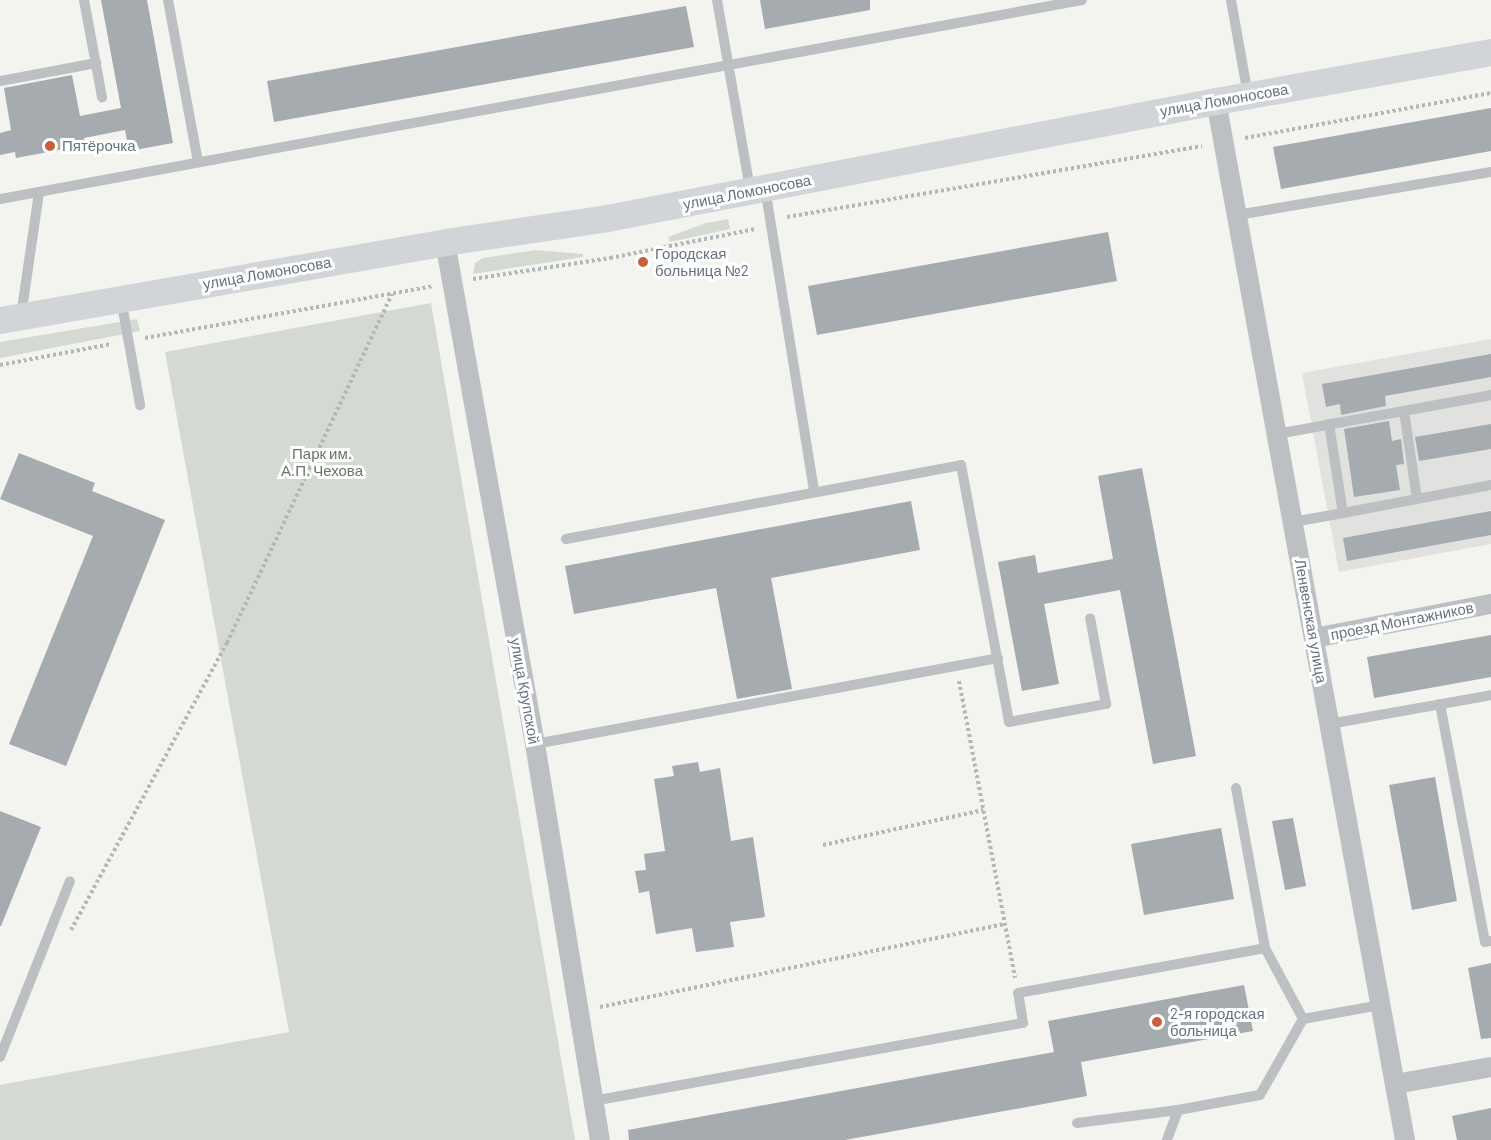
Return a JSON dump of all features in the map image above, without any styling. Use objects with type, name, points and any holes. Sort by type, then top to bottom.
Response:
[{"type":"main road","name":"улица Ломоносова","points":[[10,318],[445,242],[607,218],[1216,101],[1491,52]]},
{"type":"street","name":"Ленвенская улица","points":[[1216,101],[1405,1140]]},
{"type":"street","name":"улица Крупской","points":[[445,242],[535,744],[600,1140]]},
{"type":"street","name":"проезд Монтажников","points":[[1314,638],[1491,604]]},
{"type":"street","points":[[1395,1084],[1491,1066]]},
{"type":"lane","points":[[84,0],[102,97]]},
{"type":"lane","points":[[168,0],[198,162]]},
{"type":"lane","points":[[717,0],[729,65],[758,190],[769,226],[814,492]]},
{"type":"lane","points":[[0,199],[1082,0]]},
{"type":"lane","points":[[1231,0],[1248,96]]},
{"type":"lane","points":[[0,81],[96,63]]},
{"type":"lane","points":[[1237,214],[1491,172]]},
{"type":"lane","points":[[10,318],[39,192]]},
{"type":"lane","points":[[121,298],[140,405]]},
{"type":"lane","points":[[1277,434],[1491,395]]},
{"type":"lane","points":[[1404,411],[1418,499]]},
{"type":"lane","points":[[1329,424],[1343,513]]},
{"type":"lane","points":[[566,539],[961,465],[1009,722],[1106,704],[1090,618]]},
{"type":"lane","points":[[1293,522],[1491,485]]},
{"type":"lane","points":[[535,744],[998,658]]},
{"type":"lane","points":[[1329,724],[1491,695]]},
{"type":"lane","points":[[1440,704],[1485,942],[1491,941]]},
{"type":"lane","points":[[1236,788],[1265,948],[1303,1019]]},
{"type":"lane","points":[[0,1057],[69,881]]},
{"type":"lane","points":[[593,1101],[1023,1023],[1018,993],[1265,948]]},
{"type":"lane","points":[[1303,1019],[1380,1005]]},
{"type":"lane","points":[[1077,1123],[1178,1110],[1260,1095],[1303,1019]]},
{"type":"lane","points":[[1167,1140],[1178,1110]]},
{"type":"path","points":[[0,365],[452,282],[610,258],[769,226],[784,217],[1224,142],[1491,93]]},
{"type":"path","points":[[69,935],[226,643],[393,293]]},
{"type":"path","points":[[956,666],[1018,993]]},
{"type":"path","points":[[823,845],[983,810]]},
{"type":"path","points":[[578,1011],[1005,924]]},
{"type":"shaded area","points":[[1491,339],[1491,544],[1339,572],[1302,373]]},
{"type":"green space","points":[[728,219],[730,229],[670,242],[668,237],[706,223]]},
{"type":"green space","points":[[536,250],[583,254],[583,257],[473,274],[475,263],[483,258]]},
{"type":"green space","name":"Парк им. А.П. Чехова","points":[[431,303],[575,1140],[0,1140],[0,1085],[289,1032],[165,352]]},
{"type":"green space","points":[[137,319],[140,331],[0,358],[0,342]]},
{"type":"building","points":[[101,0],[147,0],[173,143],[129,151],[125,130],[84,138],[85,145],[16,158],[15,152],[0,155],[0,133],[11,130],[4,88],[72,75],[80,116],[121,108]]},
{"type":"building","points":[[760,0],[870,0],[870,10],[765,29]]},
{"type":"building","points":[[686,6],[694,47],[274,122],[267,81]]},
{"type":"building","points":[[1491,108],[1491,151],[1281,189],[1273,147]]},
{"type":"building","points":[[1108,232],[1117,281],[817,335],[808,286]]},
{"type":"building","points":[[1491,354],[1491,377],[1385,396],[1386,406],[1341,415],[1340,404],[1326,407],[1322,384]]},
{"type":"building","points":[[1389,421],[1392,441],[1401,439],[1404,464],[1396,465],[1400,490],[1354,497],[1344,429]]},
{"type":"building","points":[[1491,424],[1491,449],[1419,461],[1415,437]]},
{"type":"building","points":[[19,453],[95,483],[92,491],[165,520],[66,766],[9,744],[93,536],[0,499]]},
{"type":"building","points":[[1142,468],[1196,756],[1153,764],[1120,590],[1044,604],[1059,684],[1022,691],[998,562],[1035,555],[1038,573],[1113,559],[1098,476]]},
{"type":"building","points":[[911,501],[920,550],[771,578],[792,689],[737,699],[716,588],[574,614],[565,566]]},
{"type":"building","points":[[1491,511],[1491,535],[1347,561],[1343,538]]},
{"type":"building","points":[[1491,635],[1491,677],[1374,698],[1367,657]]},
{"type":"building","points":[[698,762],[700,772],[720,768],[731,841],[753,837],[765,917],[730,922],[734,947],[696,952],[692,928],[656,934],[649,891],[639,893],[635,871],[646,870],[644,854],[665,851],[654,779],[674,776],[672,766]]},
{"type":"building","points":[[1435,777],[1457,901],[1412,910],[1389,785]]},
{"type":"building","points":[[0,811],[41,827],[1,926],[0,926]]},
{"type":"building","points":[[1293,818],[1306,886],[1285,890],[1272,821]]},
{"type":"building","points":[[1221,828],[1234,899],[1144,915],[1131,844]]},
{"type":"building","points":[[1491,963],[1491,1038],[1481,1039],[1468,968]]},
{"type":"building","points":[[1244,985],[1253,1031],[1081,1062],[1087,1096],[845,1140],[629,1140],[628,1130],[1054,1052],[1048,1021]]},
{"type":"building","points":[[1491,1108],[1491,1140],[1457,1140],[1452,1116]]},
{"type":"place","name":"Пятёрочка","points":[[50,146]]},
{"type":"place","name":"Городская больница №2","points":[[643,262]]},
{"type":"place","name":"2-я городская больница","points":[[1157,1022]]}]
